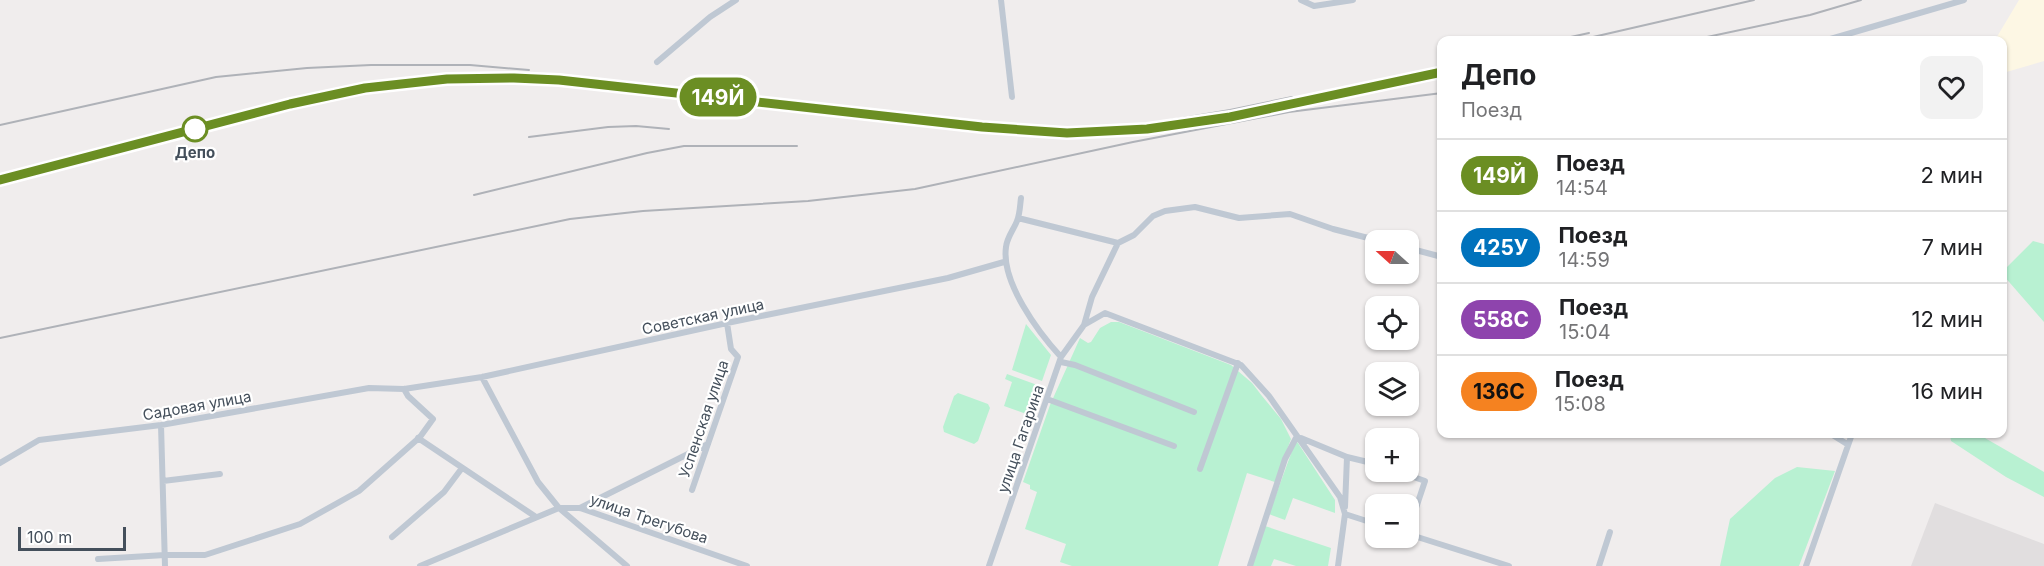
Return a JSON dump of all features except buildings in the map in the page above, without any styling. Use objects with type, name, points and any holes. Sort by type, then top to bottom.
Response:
[{"type":"street","points":[[1001,0],[1012,97]]},
{"type":"street","points":[[1301,0],[1314,6],[1353,0]]},
{"type":"street","points":[[1841,36],[1964,0]]},
{"type":"street","points":[[657,62],[710,17],[733,1]]},
{"type":"street","points":[[1021,198],[1018,218],[1006,243],[1004,262],[1027,312],[1047,342],[1061,359],[1194,412]]},
{"type":"street","points":[[1084,325],[1092,297],[1118,243],[1134,235],[1153,216],[1165,211],[1195,207],[1239,218],[1290,214],[1365,237]]},
{"type":"street","points":[[1018,218],[1118,243]]},
{"type":"street","points":[[1419,252],[1437,256]]},
{"type":"street","name":"Советская улица","points":[[404,389],[482,377],[727,323],[948,278],[1004,262]]},
{"type":"street","points":[[1084,325],[1105,313],[1238,363],[1269,396],[1340,497],[1344,514]]},
{"type":"street","name":"Успенская улица","points":[[692,490],[738,357],[732,349],[727,323]]},
{"type":"street","name":"улица Гагарина","points":[[989,566],[1061,359],[1084,325]]},
{"type":"street","points":[[1200,469],[1238,363]]},
{"type":"street","points":[[420,566],[559,508],[538,482],[482,377]]},
{"type":"street","name":"Садовая улица","points":[[0,463],[39,440],[161,426],[369,388],[404,389]]},
{"type":"street","points":[[98,559],[205,555],[300,524],[359,491],[418,438],[433,418],[408,396],[404,389]]},
{"type":"street","points":[[1047,399],[1174,446]]},
{"type":"street","points":[[161,426],[165,566]]},
{"type":"street","points":[[1297,436],[1347,457],[1365,461]]},
{"type":"street","points":[[1250,566],[1286,459],[1297,436]]},
{"type":"street","points":[[418,438],[536,517]]},
{"type":"street","points":[[1837,438],[1847,444]]},
{"type":"street","points":[[1806,566],[1850,438]]},
{"type":"street","points":[[580,508],[708,444]]},
{"type":"street","points":[[1338,566],[1347,457]]},
{"type":"street","points":[[392,537],[444,492],[462,468]]},
{"type":"street","points":[[163,481],[220,474]]},
{"type":"street","points":[[1419,479],[1425,481],[1419,499]]},
{"type":"street","name":"улица Трегубова","points":[[559,508],[580,508],[747,566]]},
{"type":"street","name":"улица Трегубова","points":[[559,508],[627,566]]},
{"type":"street","points":[[1344,514],[1365,521]]},
{"type":"street","points":[[1599,566],[1610,532]]},
{"type":"street","points":[[1419,537],[1509,566]]},
{"type":"street","points":[[439,558],[440,566]]},
{"type":"shaded area","points":[[2019,0],[2044,0],[2044,61],[2007,72],[2007,36],[1997,36]]},
{"type":"shaded area","points":[[1935,503],[2044,544],[2044,566],[1911,566]]},
{"type":"green space","points":[[2033,241],[2044,244],[2044,322],[2007,280],[2007,267]]},
{"type":"green space","points":[[1111,322],[1119,322],[1231,365],[1252,383],[1281,419],[1291,439],[1275,482],[1247,473],[1218,566],[1072,566],[1060,562],[1066,544],[1025,529],[1037,492],[1023,482],[1050,405],[1080,338],[1088,343],[1091,342],[1100,328]]},
{"type":"green space","points":[[1026,324],[1051,355],[1042,381],[1012,370]]},
{"type":"green space","points":[[1007,374],[1040,386],[1029,415],[1004,406],[1012,382],[1005,379]]},
{"type":"green space","points":[[958,393],[988,404],[990,408],[978,441],[974,444],[944,432],[943,427],[954,396]]},
{"type":"green space","points":[[1951,438],[1985,438],[2044,472],[2044,497],[2006,477],[1951,441]]},
{"type":"green space","points":[[1296,440],[1335,500],[1335,513],[1293,498],[1285,520],[1269,514]]},
{"type":"green space","points":[[1797,467],[1835,471],[1799,566],[1720,566],[1730,519],[1775,478]]},
{"type":"green space","points":[[1265,526],[1331,548],[1328,566],[1296,566],[1274,559],[1271,566],[1252,566]]},
{"type":"railway","points":[[1597,36],[1754,0]]},
{"type":"railway","points":[[1712,36],[1810,15],[1861,0]]},
{"type":"railway","points":[[1575,36],[1589,33]]},
{"type":"railway","points":[[0,125],[216,77],[307,68],[371,65],[470,65],[529,70]]},
{"type":"railway","points":[[1284,105],[1437,73]]},
{"type":"railway","points":[[0,180],[333,93],[447,79],[559,79],[1033,131],[1082,132],[1181,125]]},
{"type":"railway","points":[[0,338],[570,219],[643,211],[808,201],[915,189],[1133,142],[1289,112],[1437,94]]},
{"type":"railway","points":[[1171,120],[1292,97]]},
{"type":"railway","points":[[529,137],[608,127],[636,126],[669,129]]},
{"type":"railway","points":[[474,195],[684,146],[797,146]]},
{"type":"train","name":"149Й","points":[[0,180],[333,93],[447,79],[559,80],[982,127],[1050,133],[1084,133],[1147,129],[1230,117],[1437,73]]},
{"type":"place","name":"Депо","points":[[195,129]]}]
